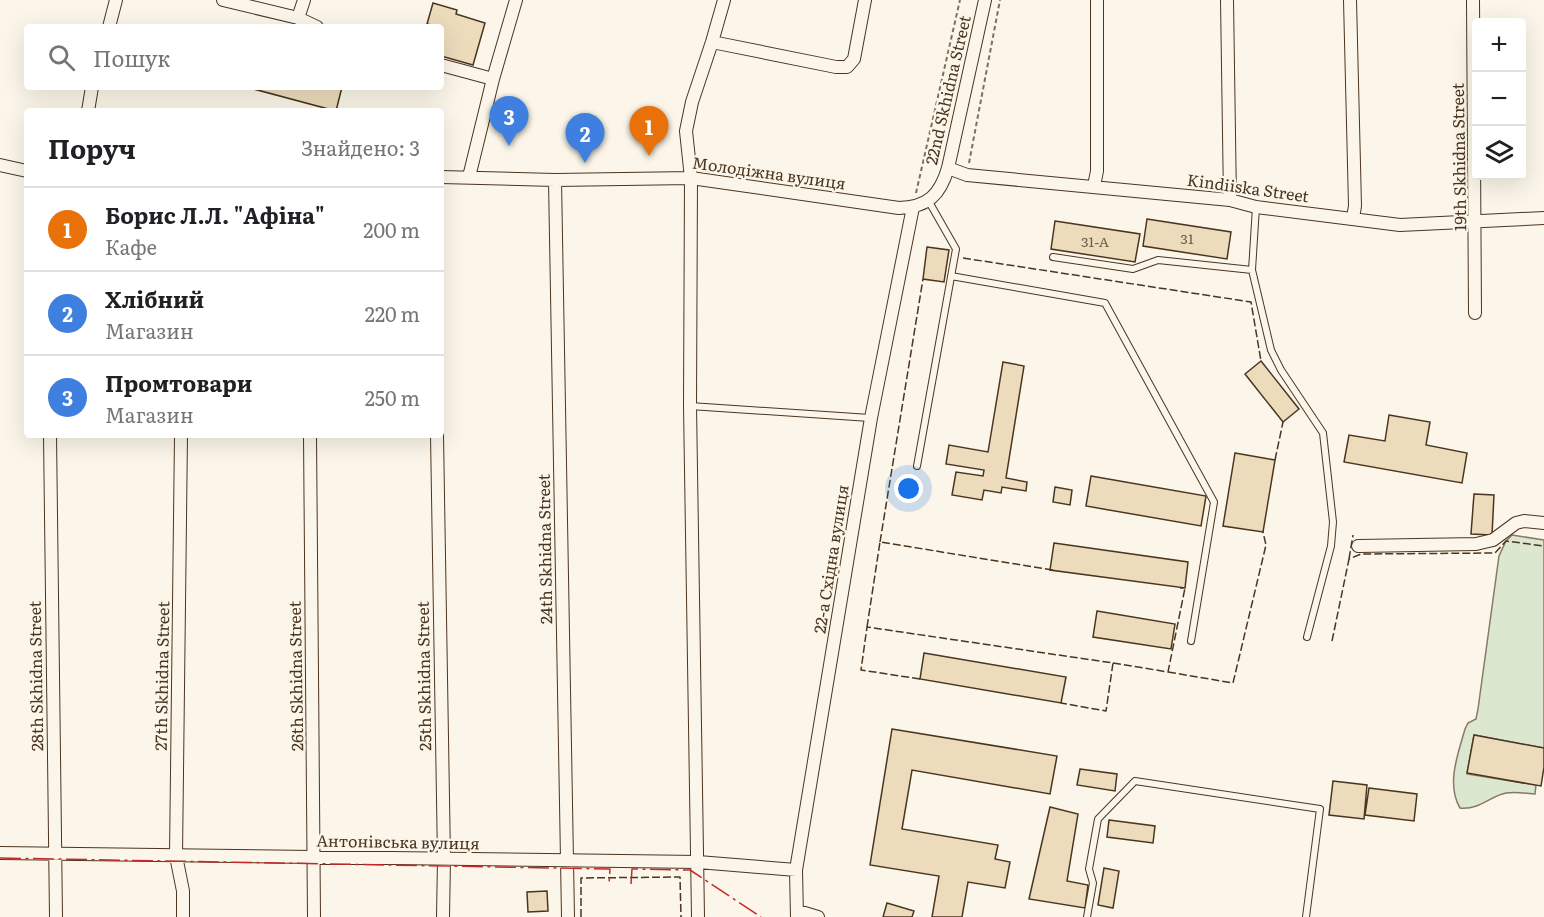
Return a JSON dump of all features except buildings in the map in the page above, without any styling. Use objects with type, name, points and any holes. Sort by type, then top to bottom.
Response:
[{"type":"street","points":[[110,24],[116,0]]},
{"type":"street","points":[[223,0],[298,18],[311,24]]},
{"type":"street","points":[[298,18],[304,0]]},
{"type":"street","points":[[469,177],[493,79],[516,0]]},
{"type":"street","points":[[698,917],[690,406],[691,178],[686,131],[724,0]]},
{"type":"street","points":[[712,42],[836,68],[847,67],[854,59],[865,0]]},
{"type":"street","name":"22nd Skhidna Street","points":[[928,200],[940,187],[948,168],[985,0]]},
{"type":"street","points":[[1094,186],[1097,171],[1097,0]]},
{"type":"street","points":[[1227,0],[1230,200]]},
{"type":"street","points":[[1350,0],[1355,206],[1353,218]]},
{"type":"street","name":"19th Skhidna Street","points":[[1473,0],[1475,313]]},
{"type":"street","points":[[444,66],[493,79]]},
{"type":"street","points":[[88,108],[92,90]]},
{"type":"street","points":[[0,165],[24,170]]},
{"type":"street","name":"Kindiiska Street","points":[[948,168],[967,175],[1230,200],[1256,207],[1400,225],[1544,218]]},
{"type":"street","name":"Молодіжна вулиця","points":[[444,177],[555,180],[691,178],[899,208],[913,207]]},
{"type":"street","name":"24th Skhidna Street","points":[[555,180],[568,917]]},
{"type":"street","points":[[913,207],[928,200]]},
{"type":"street","name":"22-а Східна вулиця","points":[[797,914],[796,870],[871,418],[913,207]]},
{"type":"street","name":"28th Skhidna Street","points":[[50,438],[56,917]]},
{"type":"street","name":"27th Skhidna Street","points":[[181,438],[176,856],[183,891],[183,917]]},
{"type":"street","name":"26th Skhidna Street","points":[[310,438],[315,917]]},
{"type":"street","name":"25th Skhidna Street","points":[[437,438],[443,917]]},
{"type":"street","points":[[1358,546],[1476,544],[1493,540],[1516,523],[1524,521],[1544,523]]},
{"type":"street","name":"Антонівська вулиця","points":[[0,853],[698,862],[796,870]]},
{"type":"street","points":[[797,914],[818,917]]},
{"type":"lane","points":[[917,466],[956,249],[928,200]]},
{"type":"lane","points":[[1256,207],[1252,270],[1271,350],[1281,370],[1323,433],[1333,522],[1331,546],[1307,637]]},
{"type":"lane","points":[[1053,257],[1133,269],[1158,260],[1252,270]]},
{"type":"lane","points":[[951,276],[1105,303],[1214,502],[1191,640]]},
{"type":"lane","points":[[690,406],[871,418]]},
{"type":"lane","points":[[1087,917],[1093,883],[1089,869],[1098,819],[1135,781],[1320,809],[1305,917]]},
{"type":"path","points":[[913,207],[960,0]]},
{"type":"path","points":[[967,175],[1000,0]]},
{"type":"green space","points":[[1512,535],[1544,540],[1544,748],[1474,735],[1467,774],[1536,785],[1535,794],[1506,793],[1473,807],[1460,808],[1454,789],[1455,769],[1465,729],[1468,723],[1476,719],[1499,556],[1506,541]]},
{"type":"fence","points":[[963,258],[1251,302],[1261,361]]},
{"type":"fence","points":[[880,542],[923,279]]},
{"type":"fence","points":[[1275,460],[1283,422]]},
{"type":"fence","points":[[1168,672],[1233,683],[1266,545],[1263,532]]},
{"type":"fence","points":[[1349,559],[1353,535]]},
{"type":"fence","points":[[1332,641],[1349,559],[1361,554],[1495,553],[1506,541],[1544,546]]},
{"type":"fence","points":[[867,627],[880,542],[1053,570]]},
{"type":"fence","points":[[1113,663],[1168,672],[1185,588],[1180,588]]},
{"type":"fence","points":[[920,679],[861,670],[867,627],[1113,663],[1106,711],[1061,703]]},
{"type":"fence","points":[[581,917],[581,878],[680,877],[681,917]]},
{"type":"power","points":[[0,858],[610,869],[609,884]]},
{"type":"power","points":[[631,884],[632,869],[690,870],[761,917]]},
{"type":"place","name":"Промтовари","points":[[509,146]]},
{"type":"place","name":"Борис Л.Л. \"Афіна\"","points":[[649,156]]},
{"type":"place","name":"Хлібний","points":[[585,163]]}]
